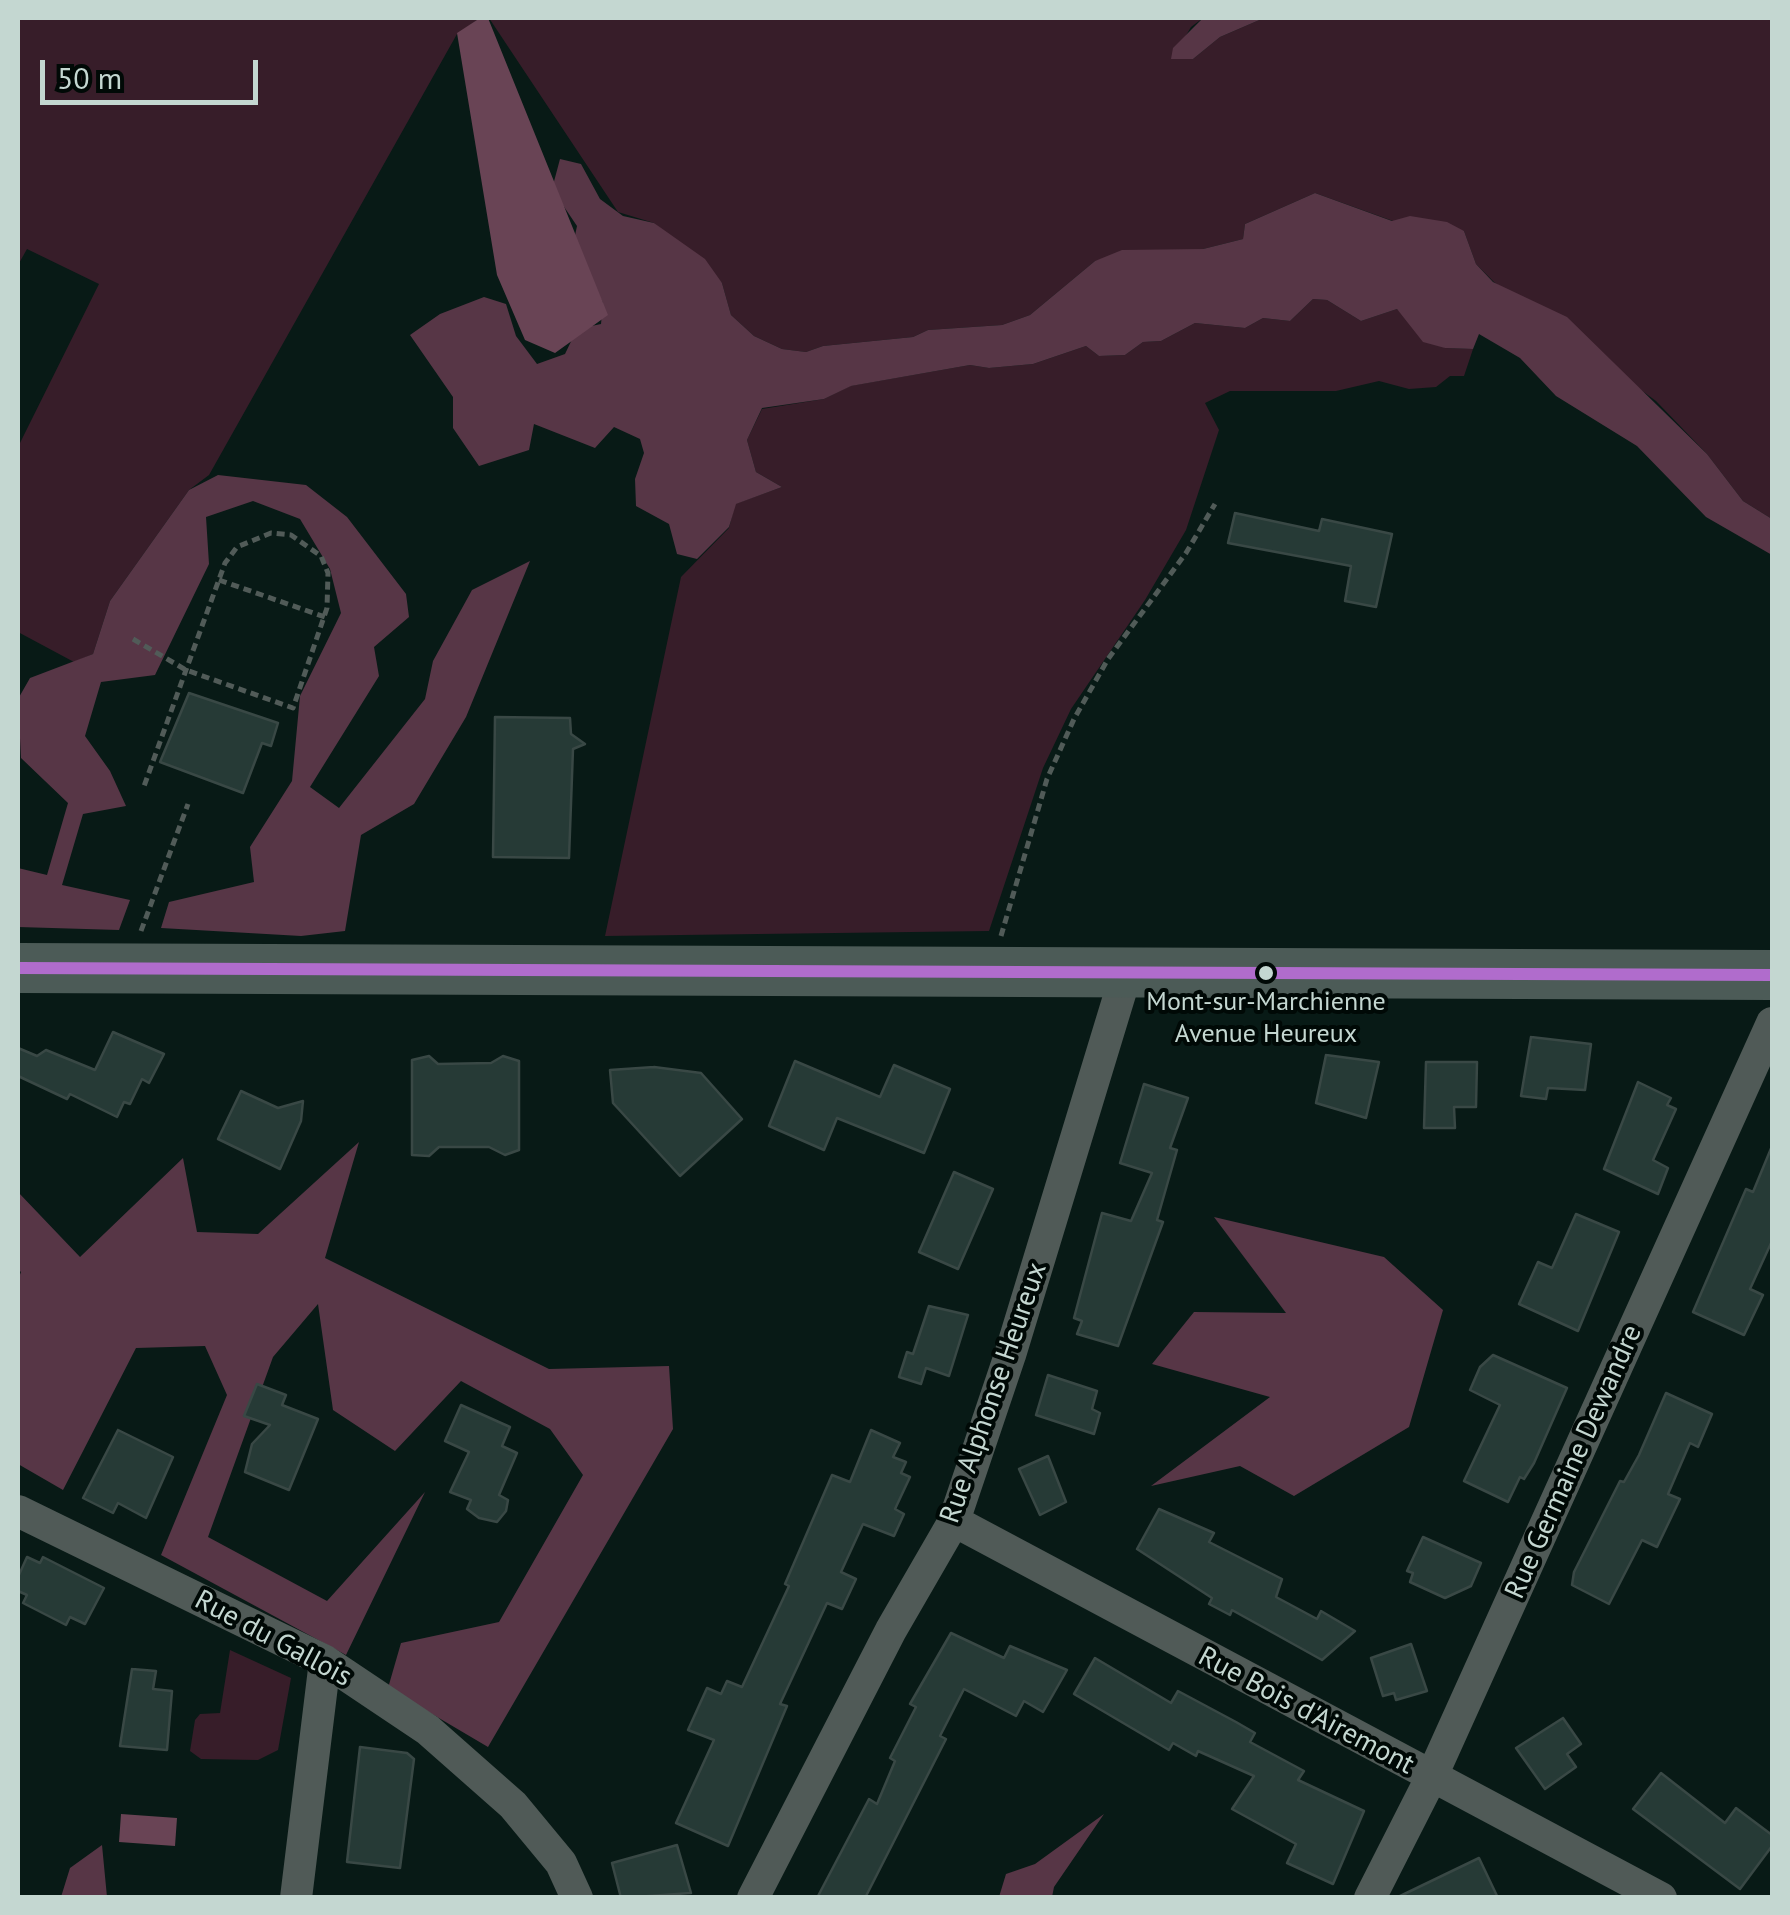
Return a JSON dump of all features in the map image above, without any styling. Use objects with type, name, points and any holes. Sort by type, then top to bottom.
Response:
[{"type":"main road","points":[[18,968],[1772,976]]},
{"type":"street","name":"Rue Alphonse Heureux","points":[[753,1898],[891,1630],[954,1521],[1010,1356],[1126,974]]},
{"type":"street","name":"Rue Germaine Dewandre","points":[[1370,1898],[1431,1778],[1772,1023]]},
{"type":"street","name":"Rue du Gallois","points":[[18,1511],[325,1660],[428,1730],[513,1805],[561,1863],[576,1898]]},
{"type":"street","name":"Rue Bois d'Airemont","points":[[954,1521],[1660,1898]]},
{"type":"street","points":[[296,1898],[325,1660]]},
{"type":"path","points":[[1000,974],[1002,932],[1046,779],[1108,659],[1186,553],[1215,504]]},
{"type":"path","points":[[133,639],[186,670],[293,708],[331,590],[328,572],[320,556],[291,534],[253,537],[237,548],[219,580],[186,670],[143,788]]},
{"type":"path","points":[[219,580],[324,617]]},
{"type":"path","points":[[146,969],[141,927],[188,804]]},
{"type":"shaded area","points":[[18,18],[480,18],[457,34],[209,475],[189,490],[110,601],[93,654],[74,662],[18,632],[18,447],[99,284],[27,249],[18,265]]},
{"type":"shaded area","points":[[480,18],[488,18],[608,315],[555,353],[525,340],[497,275],[457,33]]},
{"type":"shaded area","points":[[489,18],[1203,18],[1191,27],[1172,59],[1193,59],[1220,37],[1264,18],[1772,18],[1772,519],[1743,501],[1707,454],[1656,401],[1494,282],[1476,264],[1464,231],[1393,221],[1315,193],[1245,224],[1243,239],[1203,249],[1095,261],[1030,315],[1002,325],[928,330],[913,337],[823,346],[806,352],[782,349],[754,336],[731,315],[722,283],[654,223],[618,212]]},
{"type":"shaded area","points":[[1203,18],[1264,18],[1220,37],[1193,59],[1171,59],[1173,48]]},
{"type":"shaded area","points":[[560,159],[581,164],[600,199],[623,216],[654,223],[705,259],[722,283],[731,315],[754,336],[782,349],[806,352],[823,346],[913,337],[928,330],[1002,325],[1030,315],[1095,261],[1122,250],[1203,249],[1243,239],[1245,224],[1315,193],[1392,221],[1410,216],[1447,222],[1464,231],[1476,264],[1493,282],[1567,317],[1707,454],[1743,501],[1772,519],[1772,555],[1706,517],[1637,446],[1556,396],[1520,358],[1479,334],[1473,349],[1445,348],[1423,342],[1397,309],[1361,321],[1327,300],[1313,299],[1290,321],[1263,318],[1245,328],[1195,323],[1161,341],[1143,342],[1125,355],[1099,356],[1086,346],[1033,364],[989,368],[970,365],[851,386],[824,399],[762,408],[747,440],[756,472],[782,487],[736,504],[729,527],[697,559],[677,554],[669,524],[636,506],[635,479],[644,453],[640,439],[614,427],[595,448],[534,424],[529,450],[479,466],[453,428],[453,397],[410,335],[440,314],[484,297],[506,304],[516,336],[537,364],[565,354],[577,329],[601,324],[603,303],[573,245],[577,226],[552,189]]},
{"type":"shaded area","points":[[1313,299],[1327,300],[1361,321],[1397,309],[1445,348],[1473,349],[1464,376],[1450,376],[1436,387],[1409,389],[1379,381],[1336,391],[1230,391],[1205,403],[1219,430],[1186,530],[1145,600],[1071,709],[1043,768],[989,931],[605,936],[681,577],[729,528],[735,504],[782,487],[756,472],[747,440],[762,409],[824,399],[850,386],[970,365],[989,368],[1033,364],[1086,346],[1099,356],[1125,355],[1143,342],[1161,341],[1195,323],[1245,328],[1263,318],[1290,321]]},
{"type":"shaded area","points":[[218,475],[306,485],[347,517],[406,594],[409,617],[374,647],[379,676],[310,787],[339,808],[425,699],[433,661],[472,590],[530,561],[466,717],[414,804],[361,835],[345,931],[301,936],[161,928],[169,902],[254,882],[250,847],[292,781],[300,696],[341,613],[330,569],[300,519],[253,501],[206,517],[209,564],[155,675],[101,682],[85,736],[110,771],[126,806],[83,814],[62,885],[130,900],[119,930],[18,927],[18,868],[47,875],[68,803],[21,758],[18,699],[30,678],[93,654],[110,601],[189,490]]},
{"type":"shaded area","points":[[359,1142],[325,1258],[549,1369],[669,1366],[673,1429],[488,1747],[388,1688],[401,1643],[499,1622],[583,1475],[550,1429],[461,1381],[395,1451],[333,1410],[318,1304],[273,1357],[208,1537],[327,1601],[425,1492],[346,1655],[161,1555],[227,1395],[205,1346],[136,1348],[63,1490],[18,1464],[18,1192],[80,1257],[183,1158],[197,1232],[258,1234]]},
{"type":"shaded area","points":[[1214,1217],[1384,1257],[1443,1310],[1409,1427],[1294,1496],[1240,1466],[1151,1486],[1270,1397],[1152,1364],[1194,1312],[1286,1313]]},
{"type":"shaded area","points":[[230,1650],[291,1678],[278,1750],[258,1760],[201,1759],[190,1751],[195,1720],[200,1714],[220,1713]]},
{"type":"shaded area","points":[[121,1814],[177,1818],[175,1846],[119,1842]]},
{"type":"shaded area","points":[[1104,1814],[1054,1887],[1052,1897],[999,1897],[1006,1874],[1035,1864]]},
{"type":"shaded area","points":[[102,1845],[107,1897],[61,1897],[70,1868]]},
{"type":"building","points":[[1235,513],[1319,531],[1322,519],[1392,534],[1376,607],[1345,601],[1351,566],[1228,543]]},
{"type":"building","points":[[189,693],[278,723],[271,746],[262,743],[243,793],[160,762]]},
{"type":"building","points":[[495,717],[570,718],[571,734],[585,744],[573,749],[569,858],[493,857]]},
{"type":"building","points":[[113,1032],[164,1054],[149,1083],[142,1079],[130,1104],[124,1102],[117,1117],[70,1094],[67,1099],[18,1076],[18,1048],[37,1056],[46,1050],[95,1070]]},
{"type":"building","points":[[1531,1037],[1591,1044],[1585,1090],[1548,1088],[1546,1099],[1521,1096]]},
{"type":"building","points":[[1326,1055],[1379,1062],[1366,1118],[1316,1103]]},
{"type":"building","points":[[429,1056],[438,1064],[491,1063],[503,1056],[519,1061],[519,1150],[505,1155],[489,1147],[439,1147],[429,1156],[412,1155],[412,1060]]},
{"type":"building","points":[[795,1061],[880,1097],[894,1065],[950,1089],[924,1153],[837,1118],[824,1150],[769,1126]]},
{"type":"building","points":[[1426,1062],[1477,1062],[1476,1107],[1454,1107],[1455,1128],[1424,1128]]},
{"type":"building","points":[[654,1067],[701,1073],[742,1119],[680,1176],[613,1103],[610,1070]]},
{"type":"building","points":[[1638,1082],[1671,1098],[1667,1105],[1676,1109],[1653,1160],[1668,1168],[1658,1194],[1604,1169]]},
{"type":"building","points":[[1144,1084],[1188,1098],[1170,1148],[1177,1150],[1157,1220],[1163,1222],[1118,1346],[1077,1334],[1082,1321],[1074,1318],[1102,1213],[1131,1221],[1152,1173],[1120,1163]]},
{"type":"building","points":[[241,1091],[278,1108],[303,1101],[301,1121],[280,1169],[218,1139]]},
{"type":"building","points":[[1772,1146],[1772,1241],[1750,1289],[1763,1295],[1744,1335],[1693,1312],[1746,1189],[1753,1192]]},
{"type":"building","points":[[954,1172],[993,1189],[958,1269],[919,1252]]},
{"type":"building","points":[[1576,1214],[1619,1232],[1578,1331],[1519,1304],[1538,1262],[1552,1268]]},
{"type":"building","points":[[929,1306],[968,1315],[949,1376],[926,1368],[921,1384],[899,1377],[907,1352],[913,1354]]},
{"type":"building","points":[[1493,1355],[1567,1388],[1534,1463],[1524,1479],[1520,1477],[1508,1502],[1464,1481],[1500,1405],[1470,1390],[1480,1367]]},
{"type":"building","points":[[1048,1375],[1097,1391],[1092,1409],[1100,1413],[1094,1434],[1036,1415]]},
{"type":"building","points":[[257,1384],[286,1395],[282,1405],[318,1419],[289,1490],[245,1472],[252,1444],[270,1425],[244,1416]]},
{"type":"building","points":[[1666,1393],[1712,1414],[1698,1447],[1690,1443],[1668,1494],[1680,1499],[1657,1547],[1642,1540],[1609,1604],[1572,1585],[1574,1572],[1620,1481],[1624,1482],[1639,1455]]},
{"type":"building","points":[[461,1405],[510,1427],[502,1446],[517,1453],[499,1495],[508,1500],[506,1511],[497,1522],[479,1518],[467,1509],[471,1500],[450,1492],[469,1452],[445,1441]]},
{"type":"building","points":[[118,1430],[173,1457],[146,1518],[118,1503],[113,1513],[83,1498]]},
{"type":"building","points":[[871,1430],[900,1443],[893,1457],[906,1462],[901,1473],[910,1477],[895,1509],[904,1514],[894,1536],[863,1524],[841,1572],[856,1579],[842,1609],[827,1603],[780,1704],[787,1706],[728,1846],[676,1823],[714,1740],[688,1730],[707,1688],[721,1694],[727,1681],[742,1687],[789,1586],[785,1584],[832,1475],[850,1482]]},
{"type":"building","points":[[1048,1456],[1066,1502],[1040,1515],[1019,1469]]},
{"type":"building","points":[[1159,1509],[1214,1533],[1209,1542],[1282,1579],[1276,1597],[1317,1619],[1321,1611],[1355,1631],[1322,1660],[1232,1610],[1230,1615],[1209,1604],[1212,1598],[1137,1549]]},
{"type":"building","points":[[1423,1537],[1481,1563],[1471,1586],[1445,1598],[1410,1582],[1413,1573],[1407,1571]]},
{"type":"building","points":[[27,1557],[40,1563],[43,1557],[104,1588],[85,1624],[70,1617],[66,1625],[23,1603],[27,1595],[18,1591],[18,1577]]},
{"type":"building","points":[[951,1633],[1004,1658],[1010,1646],[1067,1670],[1043,1712],[1024,1701],[1016,1716],[964,1689],[940,1736],[946,1739],[865,1898],[817,1898],[869,1799],[877,1804],[895,1761],[890,1758],[916,1707],[910,1704]]},
{"type":"building","points":[[1411,1644],[1427,1691],[1396,1700],[1394,1693],[1383,1696],[1371,1658]]},
{"type":"building","points":[[1095,1658],[1171,1703],[1178,1691],[1236,1722],[1255,1733],[1250,1742],[1304,1771],[1298,1780],[1364,1811],[1333,1884],[1287,1863],[1296,1844],[1232,1809],[1254,1776],[1198,1751],[1196,1756],[1173,1743],[1169,1750],[1074,1694]]},
{"type":"building","points":[[132,1669],[156,1671],[153,1689],[172,1691],[167,1750],[120,1746]]},
{"type":"building","points":[[1563,1718],[1581,1744],[1567,1754],[1576,1767],[1545,1789],[1516,1748]]},
{"type":"building","points":[[360,1747],[407,1753],[414,1759],[400,1868],[347,1862]]},
{"type":"building","points":[[1661,1773],[1725,1823],[1736,1808],[1772,1835],[1772,1846],[1740,1889],[1633,1809]]},
{"type":"building","points":[[677,1845],[691,1893],[621,1898],[612,1863]]},
{"type":"building","points":[[1479,1858],[1498,1898],[1396,1898]]},
{"type":"transit line","points":[[18,968],[1772,975]]},
{"type":"place","name":"Mont-sur-Marchienne Avenue Heureux","points":[[1266,973]]}]
